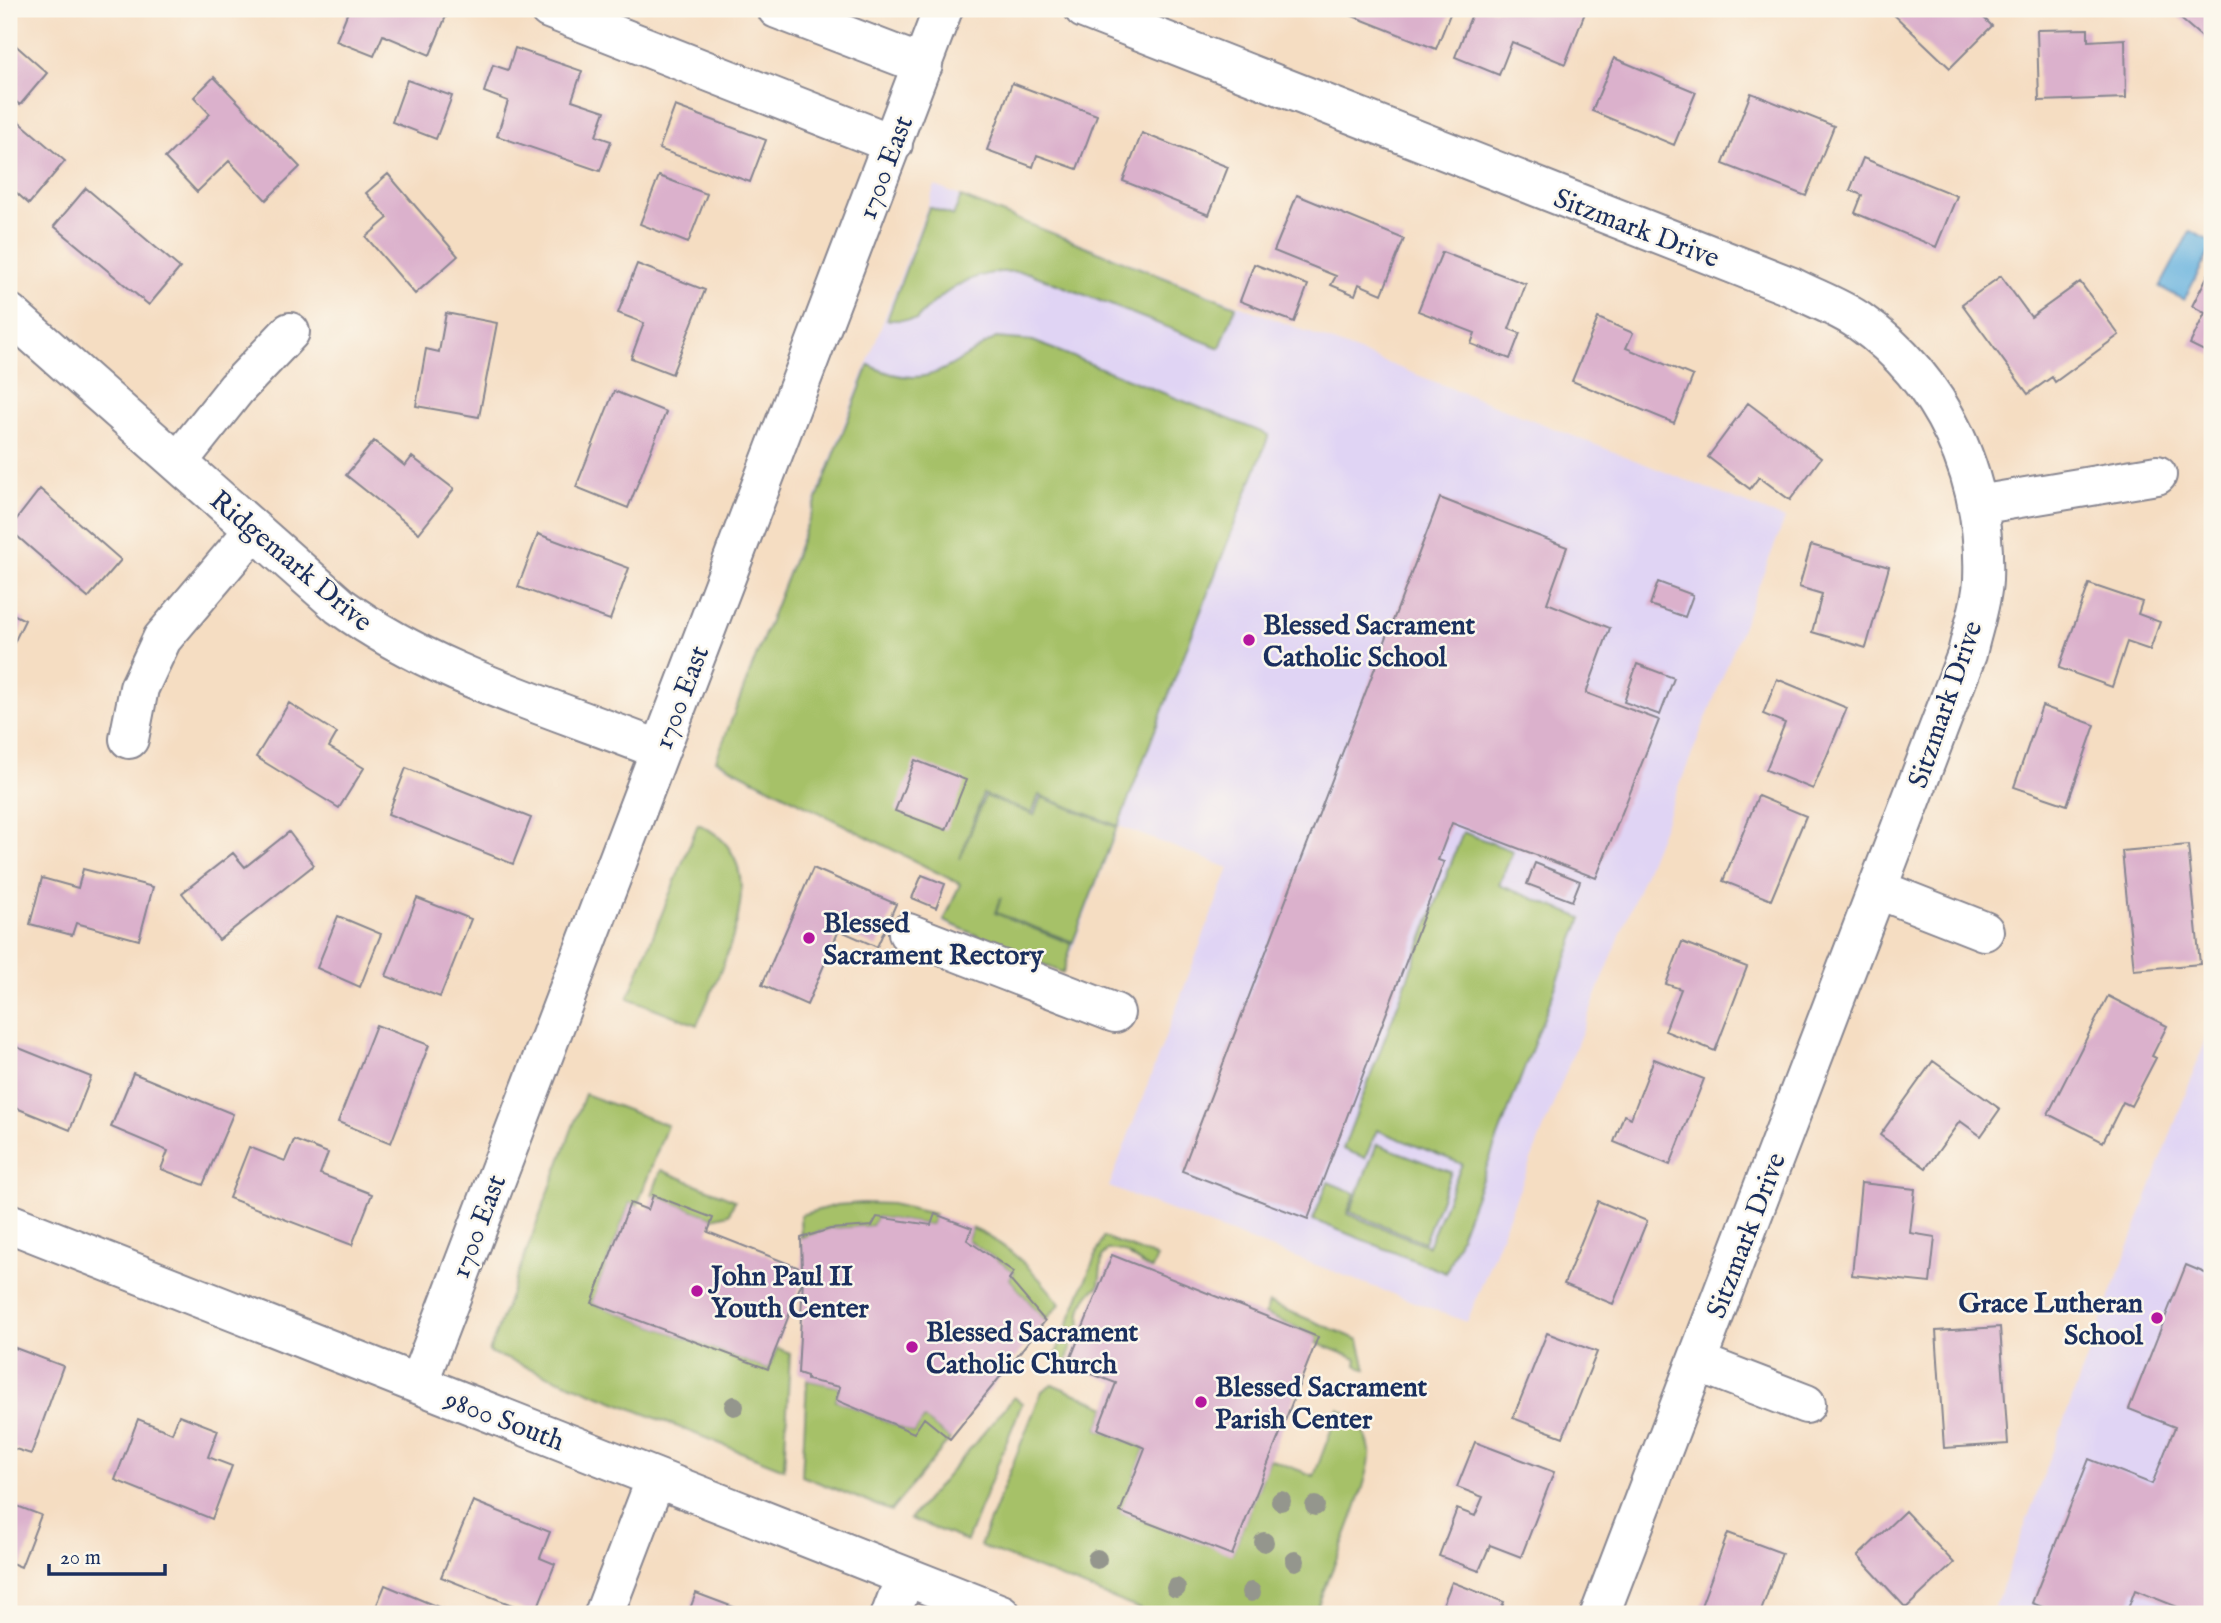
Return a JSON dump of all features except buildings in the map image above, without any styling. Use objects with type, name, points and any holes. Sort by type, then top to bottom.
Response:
[{"type":"street","points":[[549,9],[893,144]]},
{"type":"street","points":[[777,9],[923,65]]},
{"type":"street","name":"1700 East","points":[[418,1384],[943,9]]},
{"type":"street","name":"Sitzmark Drive","points":[[1084,9],[1791,287],[1857,320],[1914,368],[1955,432],[1978,505],[1983,581],[1967,654],[1600,1614]]},
{"type":"street","name":"Ridgemark Drive","points":[[9,313],[340,606],[380,635],[429,660],[660,750]]},
{"type":"street","points":[[178,462],[236,389],[290,332]]},
{"type":"street","points":[[1978,505],[2157,475]]},
{"type":"street","points":[[129,739],[139,688],[162,639],[254,530]]},
{"type":"street","points":[[1877,889],[1984,931]]},
{"type":"street","points":[[908,933],[1115,1013]]},
{"type":"street","name":"9800 South","points":[[9,1223],[1001,1614]]},
{"type":"street","points":[[1697,1362],[1806,1404]]},
{"type":"street","points":[[604,1614],[656,1478]]},
{"type":"street","points":[[891,1614],[905,1577]]},
{"type":"shaded area","name":"Blessed Sacrament Catholic School","points":[[935,186],[1785,519],[1467,1322],[1109,1187],[1229,868],[1119,826],[1063,974],[942,922],[959,884],[715,761]]},
{"type":"shaded area","name":"Grace Lutheran School","points":[[2212,1023],[2212,1614],[1992,1614]]},
{"type":"green space","points":[[961,197],[1236,306],[1220,348],[1029,273],[981,276],[953,288],[916,320],[887,320],[929,207],[953,216]]},
{"type":"green space","points":[[996,338],[1033,341],[1269,435],[1118,826],[1039,795],[1032,813],[983,794],[960,859],[985,796],[1034,815],[1041,797],[1117,827],[1073,942],[996,913],[1001,897],[995,913],[1072,944],[1063,973],[944,921],[960,884],[716,760],[869,365],[907,377],[922,376],[950,366]]},
{"type":"green space","points":[[698,824],[723,841],[737,863],[741,888],[738,917],[730,946],[697,1025],[628,998]]},
{"type":"green space","points":[[1463,832],[1513,851],[1499,885],[1582,918],[1446,1273],[1313,1220],[1328,1182],[1355,1193],[1347,1214],[1428,1246],[1462,1164],[1377,1130],[1365,1158],[1343,1149]]},
{"type":"green space","points":[[585,1094],[667,1125],[637,1206],[630,1203],[592,1303],[768,1369],[777,1348],[790,1353],[784,1469],[489,1352]]},
{"type":"green space","points":[[1377,1144],[1451,1172],[1424,1242],[1350,1212]]},
{"type":"green space","points":[[661,1170],[735,1200],[729,1214],[713,1218],[652,1195]]},
{"type":"green space","points":[[891,1204],[935,1214],[931,1225],[877,1217],[872,1226],[830,1229],[801,1238],[800,1215],[837,1205]]},
{"type":"green space","points":[[972,1228],[1010,1251],[1051,1292],[1060,1304],[1045,1321],[1009,1279],[1014,1272],[967,1240]]},
{"type":"green space","points":[[1103,1237],[1157,1257],[1152,1269],[1126,1253],[1107,1250],[1102,1257],[1099,1286],[1085,1300],[1081,1331],[1072,1341],[1065,1368],[1056,1354]]},
{"type":"green space","points":[[1269,1303],[1359,1340],[1366,1369],[1356,1365],[1357,1359],[1316,1343],[1318,1337],[1265,1314]]},
{"type":"green space","points":[[807,1380],[840,1387],[836,1400],[914,1433],[924,1418],[950,1439],[891,1511],[802,1476]]},
{"type":"green space","points":[[1052,1384],[1107,1407],[1098,1429],[1145,1448],[1121,1512],[1232,1554],[1270,1459],[1314,1476],[1339,1409],[1350,1416],[1367,1438],[1369,1464],[1348,1531],[1314,1614],[1152,1614],[980,1546],[1042,1391]]},
{"type":"green space","points":[[1014,1397],[1022,1403],[967,1541],[910,1519]]},
{"type":"water","points":[[2190,231],[2212,242],[2212,247],[2184,300],[2160,287]]},
{"type":"place","name":"Blessed Sacrament Catholic School","points":[[1249,640]]},
{"type":"place","name":"Blessed Sacrament Rectory","points":[[809,938]]},
{"type":"place","name":"John Paul II Youth Center","points":[[697,1291]]},
{"type":"place","name":"Grace Lutheran School","points":[[2157,1318]]},
{"type":"place","name":"Blessed Sacrament Catholic Church","points":[[912,1347]]},
{"type":"place","name":"Blessed Sacrament Parish Center","points":[[1201,1402]]}]
